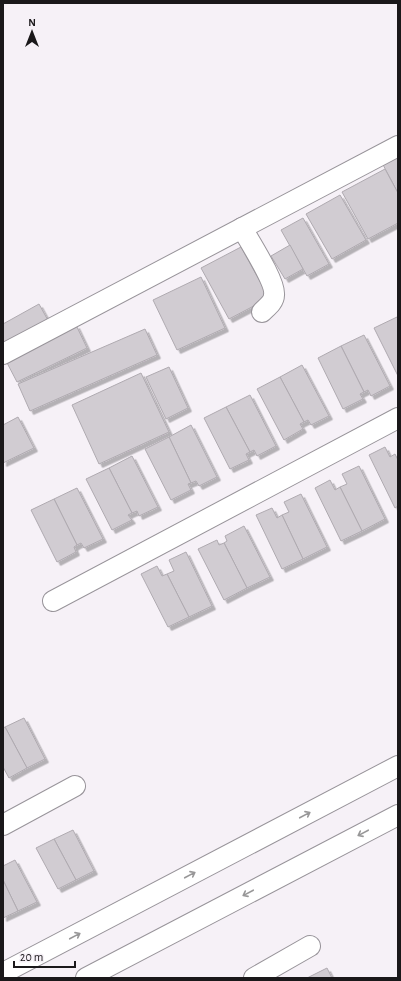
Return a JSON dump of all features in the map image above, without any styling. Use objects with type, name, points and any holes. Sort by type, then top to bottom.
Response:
[{"type":"street","points":[[3,354],[398,146]]},
{"type":"street","points":[[242,228],[271,280],[274,294],[271,303],[262,312]]},
{"type":"street","points":[[54,601],[398,418]]},
{"type":"street","points":[[3,973],[398,766]]},
{"type":"street","points":[[3,825],[75,786]]},
{"type":"street","points":[[86,978],[398,815]]},
{"type":"street","points":[[254,978],[310,946]]},
{"type":"building","points":[[398,149],[398,193],[380,159]]},
{"type":"building","points":[[385,169],[398,193],[398,223],[368,239],[342,192]]},
{"type":"building","points":[[340,195],[366,240],[332,259],[306,214]]},
{"type":"building","points":[[303,218],[329,264],[307,276],[281,230]]},
{"type":"building","points":[[290,245],[303,269],[285,279],[271,256]]},
{"type":"building","points":[[241,247],[269,298],[229,319],[201,268]]},
{"type":"building","points":[[201,277],[225,328],[177,350],[153,300]]},
{"type":"building","points":[[39,304],[50,324],[3,350],[3,324]]},
{"type":"building","points":[[397,317],[398,319],[398,376],[374,328]]},
{"type":"building","points":[[76,325],[87,348],[17,382],[5,359]]},
{"type":"building","points":[[145,329],[157,355],[30,411],[18,384]]},
{"type":"building","points":[[364,335],[390,386],[371,396],[368,390],[364,392],[341,346]]},
{"type":"building","points":[[341,346],[364,392],[360,394],[363,399],[343,409],[318,358]]},
{"type":"building","points":[[302,365],[329,416],[311,425],[308,420],[304,422],[280,377]]},
{"type":"building","points":[[169,367],[188,408],[166,419],[146,377]]},
{"type":"building","points":[[141,373],[169,432],[99,464],[72,405]]},
{"type":"building","points":[[280,377],[304,422],[300,424],[303,429],[284,440],[257,389]]},
{"type":"building","points":[[250,395],[276,446],[257,456],[254,450],[250,452],[226,407]]},
{"type":"building","points":[[226,407],[250,452],[246,454],[249,460],[230,469],[204,418]]},
{"type":"building","points":[[18,417],[34,448],[3,463],[3,425]]},
{"type":"building","points":[[191,425],[217,477],[199,486],[196,481],[191,483],[169,437]]},
{"type":"building","points":[[169,437],[191,483],[188,484],[191,490],[171,500],[145,449]]},
{"type":"building","points":[[385,447],[390,457],[395,454],[398,460],[398,506],[395,508],[369,455]]},
{"type":"building","points":[[132,456],[158,507],[139,516],[137,511],[132,513],[109,468]]},
{"type":"building","points":[[359,466],[385,519],[362,531],[340,487],[347,484],[342,474]]},
{"type":"building","points":[[109,468],[132,513],[128,515],[132,520],[112,530],[86,479]]},
{"type":"building","points":[[330,480],[335,490],[340,487],[362,531],[341,541],[315,488]]},
{"type":"building","points":[[77,488],[103,539],[84,548],[81,543],[77,545],[54,499]]},
{"type":"building","points":[[301,494],[327,547],[303,559],[282,515],[289,512],[284,502]]},
{"type":"building","points":[[54,499],[77,545],[74,547],[76,552],[57,562],[31,510]]},
{"type":"building","points":[[272,508],[277,518],[282,515],[303,559],[282,569],[256,515]]},
{"type":"building","points":[[244,526],[270,577],[247,588],[224,543],[227,541],[225,536]]},
{"type":"building","points":[[217,540],[219,545],[224,543],[247,588],[224,600],[198,549]]},
{"type":"building","points":[[186,552],[212,606],[189,617],[167,574],[174,571],[169,560]]},
{"type":"building","points":[[157,566],[162,576],[167,574],[189,617],[168,627],[141,574]]},
{"type":"building","points":[[24,718],[45,759],[27,768],[5,727]]},
{"type":"building","points":[[5,727],[27,768],[9,778],[3,767],[3,728]]},
{"type":"building","points":[[73,830],[94,871],[76,880],[54,839]]},
{"type":"building","points":[[54,839],[76,880],[58,889],[36,848]]},
{"type":"building","points":[[15,860],[37,902],[18,911],[3,880],[3,866]]},
{"type":"building","points":[[3,880],[18,911],[3,918]]},
{"type":"building","points":[[327,968],[332,978],[307,978]]}]
